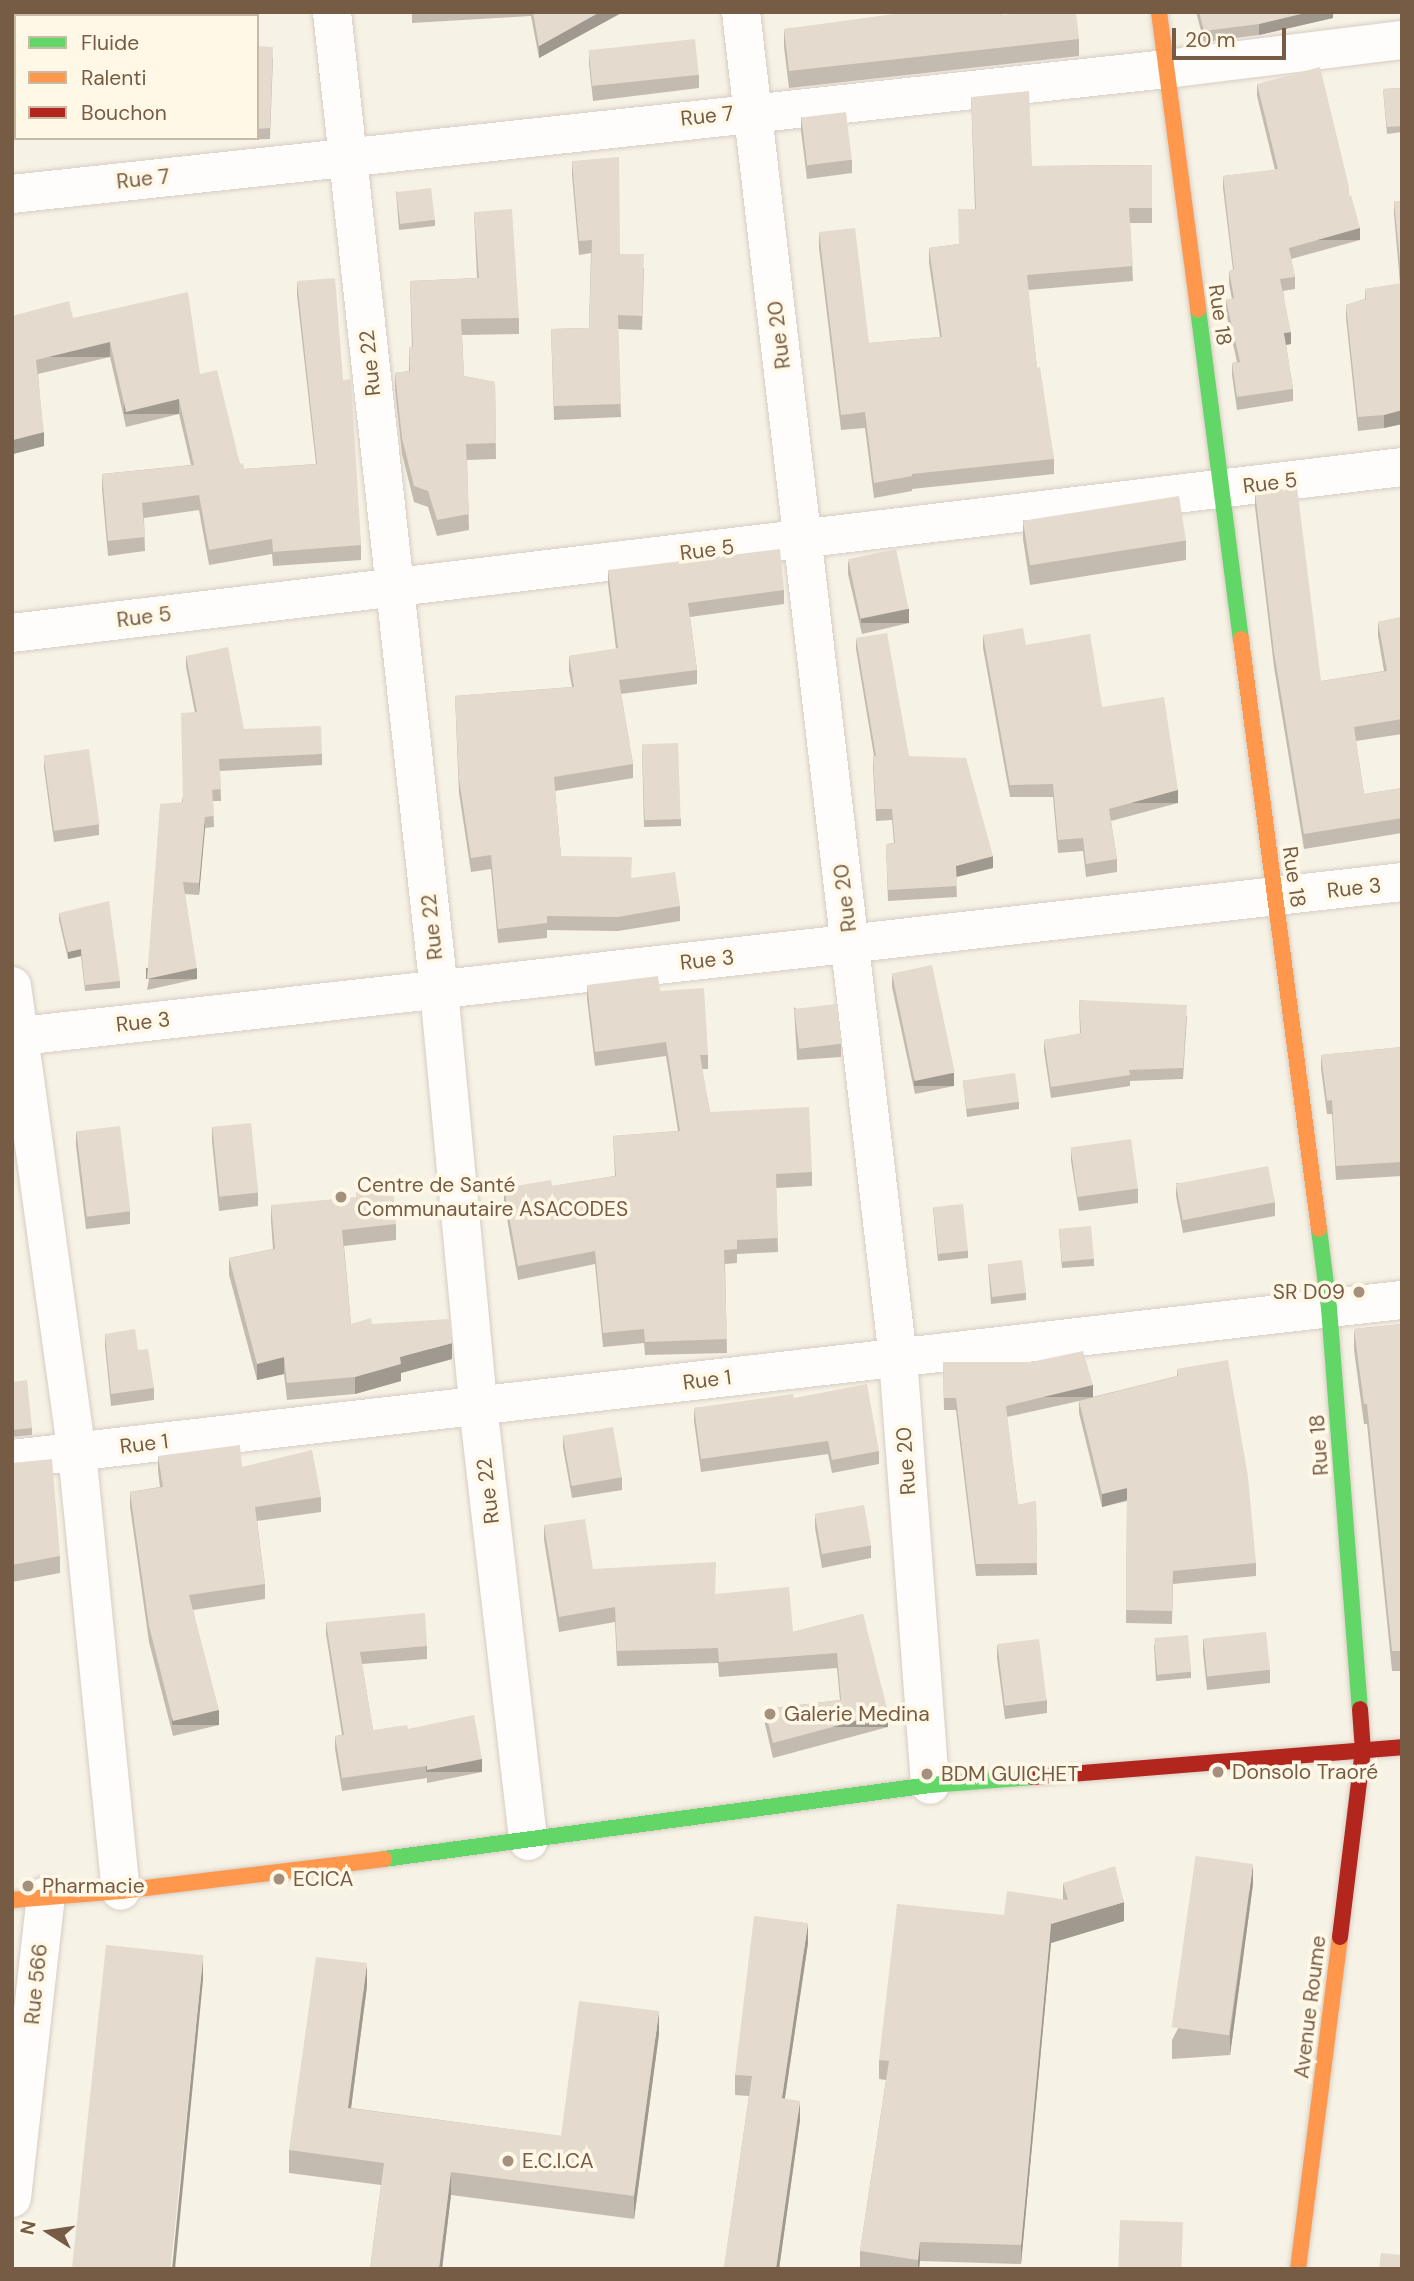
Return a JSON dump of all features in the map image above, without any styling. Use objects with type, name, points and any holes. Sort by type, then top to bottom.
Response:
[{"type":"street","name":"Rue 22","points":[[332,12],[439,990],[478,1406],[528,1841]]},
{"type":"street","name":"Rue 20","points":[[741,12],[898,1358],[930,1785]]},
{"type":"street","name":"Rue 18","points":[[1158,12],[1329,1308],[1363,1751]]},
{"type":"street","name":"Rue 7","points":[[12,194],[752,111],[1166,69],[1402,40]]},
{"type":"street","name":"Rue 5","points":[[12,633],[1402,467]]},
{"type":"street","name":"Rue 3","points":[[16,1036],[1402,882]]},
{"type":"street","points":[[12,986],[16,1036],[76,1452],[121,1891]]},
{"type":"street","name":"Rue 1","points":[[12,1459],[1402,1300]]},
{"type":"street","points":[[29,1898],[121,1891],[528,1841],[930,1785],[1402,1747]]},
{"type":"street","name":"Avenue Roume","points":[[1298,2269],[1363,1751]]},
{"type":"street","name":"Rue 566","points":[[12,2198],[29,1898]]},
{"type":"building","points":[[22,12],[115,12],[115,14]]},
{"type":"building","points":[[533,12],[600,12],[539,46]]},
{"type":"building","points":[[909,12],[1003,12],[1003,15],[1076,12],[1079,39],[789,71],[784,29]]},
{"type":"building","points":[[1199,12],[1309,12],[1259,24],[1204,31]]},
{"type":"building","points":[[695,39],[699,75],[592,86],[589,50]]},
{"type":"building","points":[[259,46],[273,47],[270,128],[259,129]]},
{"type":"building","points":[[1320,67],[1349,196],[1351,195],[1360,228],[1289,248],[1295,277],[1280,279],[1291,332],[1284,333],[1293,389],[1237,397],[1232,363],[1240,362],[1226,300],[1234,298],[1229,271],[1234,270],[1223,176],[1278,169],[1257,84]]},
{"type":"building","points":[[1402,88],[1402,126],[1387,127],[1383,89]]},
{"type":"building","points":[[1029,91],[1032,166],[1152,165],[1152,208],[1129,208],[1133,266],[1027,275],[1037,368],[1040,367],[1054,459],[912,474],[874,483],[865,412],[841,415],[819,232],[855,228],[869,343],[942,337],[929,248],[959,244],[958,209],[976,209],[971,97]]},
{"type":"building","points":[[846,112],[852,160],[807,165],[801,117]]},
{"type":"building","points":[[619,157],[620,254],[644,254],[642,316],[618,315],[621,404],[554,406],[551,329],[589,328],[592,240],[579,241],[572,161]]},
{"type":"building","points":[[431,188],[435,220],[400,224],[396,192]]},
{"type":"building","points":[[1394,201],[1402,201],[1402,283]]},
{"type":"building","points":[[512,209],[519,318],[461,319],[464,376],[495,382],[496,443],[466,444],[469,514],[437,520],[428,491],[414,486],[402,438],[395,373],[410,371],[409,347],[413,347],[410,281],[479,278],[474,212]]},
{"type":"building","points":[[335,278],[343,380],[351,379],[361,545],[273,552],[272,539],[209,550],[199,495],[142,503],[145,537],[108,541],[102,474],[194,465],[179,399],[126,412],[110,342],[36,360],[44,432],[13,440],[12,316],[69,301],[73,318],[188,292],[200,374],[217,370],[240,464],[243,463],[244,469],[317,464],[297,281]]},
{"type":"building","points":[[1402,283],[1402,410],[1384,415],[1358,417],[1346,305],[1366,299],[1365,289]]},
{"type":"building","points":[[1297,487],[1321,681],[1387,671],[1378,622],[1402,617],[1402,719],[1354,727],[1364,794],[1402,788],[1402,818],[1304,834],[1274,652],[1255,492]]},
{"type":"building","points":[[1179,496],[1186,540],[1030,565],[1023,521]]},
{"type":"building","points":[[780,549],[784,590],[688,603],[697,670],[619,680],[633,764],[554,777],[561,856],[632,857],[631,878],[675,872],[680,906],[618,917],[547,916],[547,923],[498,929],[491,855],[471,858],[459,779],[455,696],[574,687],[569,656],[618,648],[608,570]]},
{"type":"building","points":[[896,549],[909,609],[861,619],[848,559]]},
{"type":"building","points":[[1023,628],[1026,645],[1090,634],[1102,707],[1164,697],[1178,790],[1109,809],[1117,859],[1086,864],[1083,838],[1058,840],[1053,784],[1010,785],[983,635]]},
{"type":"building","points":[[887,633],[909,756],[966,758],[993,856],[956,866],[957,886],[888,890],[886,844],[895,843],[892,809],[876,809],[873,756],[876,756],[856,638]]},
{"type":"building","points":[[228,647],[244,729],[321,726],[322,754],[219,759],[221,789],[212,790],[214,816],[205,817],[199,883],[183,882],[197,968],[147,979],[160,804],[183,802],[181,713],[197,712],[186,656]]},
{"type":"building","points":[[678,743],[681,819],[645,820],[642,744]]},
{"type":"building","points":[[89,749],[100,824],[54,831],[43,755]]},
{"type":"building","points":[[109,901],[120,981],[85,985],[81,949],[68,952],[59,913]]},
{"type":"building","points":[[932,965],[955,1073],[915,1081],[892,974]]},
{"type":"building","points":[[658,976],[660,991],[704,988],[708,1055],[700,1055],[710,1112],[809,1107],[812,1172],[776,1174],[778,1238],[737,1240],[737,1249],[724,1250],[727,1339],[645,1342],[644,1329],[603,1333],[595,1251],[518,1266],[504,1188],[551,1180],[552,1186],[616,1176],[613,1136],[680,1131],[666,1042],[595,1052],[587,985]]},
{"type":"building","points":[[1079,1000],[1187,1005],[1183,1068],[1129,1070],[1130,1075],[1051,1087],[1044,1040],[1081,1033]]},
{"type":"building","points":[[836,1004],[841,1044],[799,1049],[794,1009]]},
{"type":"building","points":[[1402,1047],[1402,1162],[1336,1166],[1332,1100],[1327,1101],[1321,1055]]},
{"type":"building","points":[[1015,1073],[1019,1102],[967,1109],[963,1080]]},
{"type":"building","points":[[251,1123],[258,1193],[220,1197],[212,1127]]},
{"type":"building","points":[[120,1126],[130,1211],[87,1217],[76,1131]]},
{"type":"building","points":[[1131,1139],[1138,1189],[1078,1197],[1071,1147]]},
{"type":"building","points":[[1268,1166],[1275,1202],[1183,1220],[1176,1184]]},
{"type":"building","points":[[393,1188],[396,1224],[342,1230],[351,1324],[371,1318],[372,1324],[449,1319],[452,1343],[400,1357],[401,1364],[355,1377],[287,1383],[284,1357],[257,1364],[229,1258],[275,1249],[271,1205],[356,1197],[356,1192]]},
{"type":"building","points":[[963,1204],[968,1251],[938,1254],[933,1207]]},
{"type":"building","points":[[1091,1226],[1094,1259],[1062,1262],[1059,1229]]},
{"type":"building","points":[[1022,1260],[1026,1293],[992,1297],[988,1264]]},
{"type":"building","points":[[1402,1324],[1402,1651],[1392,1651],[1367,1404],[1364,1404],[1354,1329]]},
{"type":"building","points":[[135,1329],[138,1350],[148,1349],[154,1388],[111,1394],[105,1334]]},
{"type":"building","points":[[1083,1351],[1093,1385],[1006,1406],[1018,1505],[1036,1501],[1037,1563],[976,1564],[956,1398],[944,1398],[943,1362],[1031,1362]]},
{"type":"building","points":[[1228,1360],[1248,1477],[1256,1563],[1173,1571],[1172,1611],[1126,1610],[1127,1488],[1102,1494],[1079,1401],[1178,1376],[1177,1369]]},
{"type":"building","points":[[27,1380],[32,1428],[12,1430],[12,1382]]},
{"type":"building","points":[[867,1384],[879,1451],[832,1460],[828,1441],[701,1459],[694,1408],[793,1394],[794,1398]]},
{"type":"building","points":[[613,1427],[622,1477],[572,1486],[563,1436]]},
{"type":"building","points":[[240,1445],[242,1467],[312,1450],[321,1497],[255,1507],[265,1584],[189,1595],[219,1710],[173,1721],[149,1626],[130,1492],[163,1487],[158,1456]]},
{"type":"building","points":[[52,1459],[60,1556],[12,1565],[12,1463]]},
{"type":"building","points":[[864,1505],[871,1545],[822,1554],[815,1514]]},
{"type":"building","points":[[585,1519],[593,1569],[716,1562],[715,1594],[789,1587],[793,1632],[863,1614],[888,1712],[773,1743],[765,1709],[841,1700],[837,1653],[719,1662],[718,1648],[617,1651],[615,1607],[559,1617],[544,1525]]},
{"type":"building","points":[[425,1613],[427,1646],[360,1652],[373,1730],[407,1725],[408,1729],[474,1715],[482,1759],[427,1770],[427,1766],[342,1778],[335,1736],[344,1735],[326,1622]]},
{"type":"building","points":[[1266,1632],[1270,1670],[1207,1676],[1203,1639]]},
{"type":"building","points":[[1188,1635],[1191,1672],[1157,1675],[1154,1638]]},
{"type":"building","points":[[1039,1639],[1047,1701],[1005,1706],[997,1644]]},
{"type":"building","points":[[1196,1856],[1253,1864],[1229,2035],[1171,2027]]},
{"type":"building","points":[[1115,1866],[1124,1902],[1051,1924],[1021,2245],[920,2242],[918,2260],[860,2251],[889,2061],[879,2060],[897,1904],[1004,1915],[1007,1891],[1068,1900],[1063,1883]]},
{"type":"building","points":[[754,1916],[808,1923],[782,2098],[800,2101],[776,2269],[724,2267],[752,2076],[735,2075]]},
{"type":"building","points":[[106,1945],[203,1955],[170,2269],[72,2269]]},
{"type":"building","points":[[316,1957],[367,1963],[348,2108],[561,2136],[579,2001],[659,2011],[634,2196],[451,2172],[439,2269],[370,2269],[384,2163],[289,2150]]},
{"type":"building","points":[[1120,2220],[1183,2222],[1181,2269],[1118,2269]]},
{"type":"building","points":[[1381,2253],[1402,2255],[1402,2269],[1379,2269]]},
{"type":"traffic: fast","points":[[1198,309],[1241,639]]},
{"type":"traffic: fast","points":[[1319,1229],[1329,1308],[1360,1709]]},
{"type":"traffic: fast","points":[[384,1859],[930,1785],[1033,1777]]},
{"type":"traffic: slow","points":[[1159,12],[1198,309]]},
{"type":"traffic: slow","points":[[1241,639],[1319,1229]]},
{"type":"traffic: slow","points":[[12,1900],[121,1891],[384,1859]]},
{"type":"traffic: slow","points":[[1298,2269],[1340,1937]]},
{"type":"traffic: jam","points":[[1340,1937],[1363,1751],[1360,1709]]},
{"type":"traffic: jam","points":[[1033,1777],[1402,1747]]},
{"type":"place","name":"Centre de Santé Communautaire ASACODES","points":[[341,1197]]},
{"type":"place","name":"SR D09","points":[[1359,1292]]},
{"type":"place","name":"Galerie Medina","points":[[770,1714]]},
{"type":"place","name":"Donsolo Traoré","points":[[1218,1772]]},
{"type":"place","name":"BDM GUICHET","points":[[927,1774]]},
{"type":"place","name":"ECICA","points":[[279,1879]]},
{"type":"place","name":"Pharmacie","points":[[28,1886]]},
{"type":"place","name":"E.C.I.CA","points":[[508,2161]]}]
